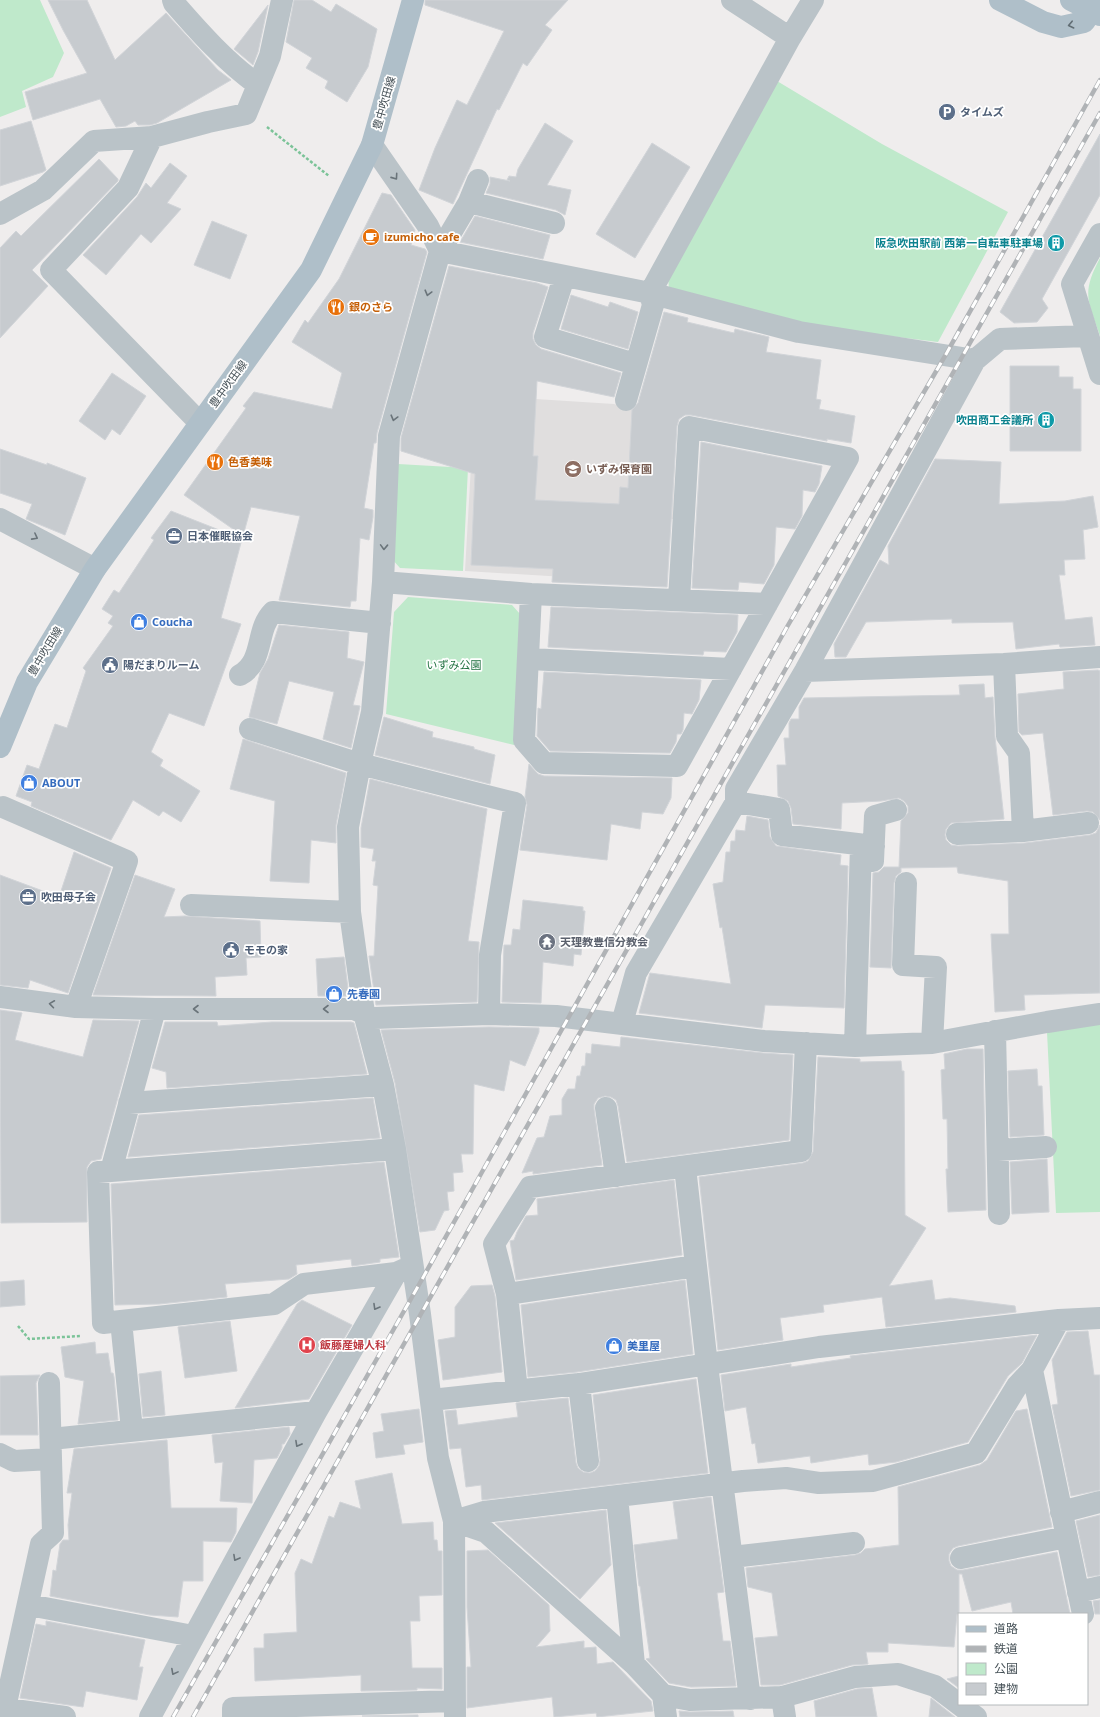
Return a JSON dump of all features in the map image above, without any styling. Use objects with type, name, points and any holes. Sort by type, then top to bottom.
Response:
[{"type":"main road","name":"豊中吹田線","points":[[0,747],[27,682],[95,569],[311,270],[372,145],[413,0]]},
{"type":"main road","points":[[1000,0],[1043,22],[1061,27],[1084,22],[1096,5],[1096,0]]},
{"type":"main road","points":[[1071,0],[1100,15]]},
{"type":"street","points":[[173,0],[207,40],[241,73],[258,85]]},
{"type":"street","points":[[0,214],[43,190],[94,141],[152,137],[208,122],[246,114],[270,56],[282,0]]},
{"type":"street","points":[[732,0],[790,38]]},
{"type":"street","points":[[626,400],[653,304],[650,293],[790,38],[813,0]]},
{"type":"street","points":[[152,137],[128,188],[51,270],[200,424]]},
{"type":"street","points":[[372,145],[428,226],[440,251]]},
{"type":"street","points":[[233,1717],[233,1708],[337,1711],[455,1709],[454,1521],[438,1458],[431,1400],[404,1270],[395,1149],[382,1085],[364,1013],[350,912],[348,827],[372,712],[383,582],[389,436],[440,251],[470,202],[478,180]]},
{"type":"street","points":[[470,202],[554,224]]},
{"type":"street","points":[[1100,234],[1072,284],[1100,374]]},
{"type":"street","points":[[440,251],[650,293],[799,332],[975,360]]},
{"type":"street","points":[[564,277],[545,337],[635,364]]},
{"type":"street","points":[[622,1023],[636,973],[736,802],[736,789],[805,671],[975,360],[1000,339],[1087,336]]},
{"type":"street","points":[[531,594],[524,740],[544,763],[677,766],[848,458],[689,427],[679,600]]},
{"type":"street","points":[[0,519],[95,569]]},
{"type":"street","points":[[383,582],[531,594],[767,604]]},
{"type":"street","points":[[240,675],[253,665],[267,618],[273,612],[380,623]]},
{"type":"street","points":[[805,671],[1004,664],[1100,657]]},
{"type":"street","points":[[529,659],[731,670]]},
{"type":"street","points":[[1004,664],[1007,736],[1019,753],[1022,831]]},
{"type":"street","points":[[250,729],[360,764],[515,803],[490,955],[489,1014]]},
{"type":"street","points":[[736,802],[778,810],[782,835],[869,852]]},
{"type":"street","points":[[3,807],[127,861],[76,1007]]},
{"type":"street","points":[[855,1046],[869,852],[875,816],[896,810]]},
{"type":"street","points":[[957,834],[1022,831],[1088,823]]},
{"type":"street","points":[[906,883],[903,965],[936,968],[932,1043]]},
{"type":"street","points":[[191,905],[350,912]]},
{"type":"street","points":[[0,997],[76,1007],[155,1009],[354,1009],[374,1018],[489,1014],[556,1016],[764,1041],[855,1046],[932,1043],[1100,1014]]},
{"type":"street","points":[[111,1171],[155,1009]]},
{"type":"street","points":[[995,1031],[999,1214]]},
{"type":"street","points":[[517,1391],[507,1294],[494,1244],[530,1187],[801,1151],[806,1043]]},
{"type":"street","points":[[129,1103],[382,1085]]},
{"type":"street","points":[[606,1108],[616,1176]]},
{"type":"street","points":[[998,1150],[1046,1147]]},
{"type":"street","points":[[132,1430],[112,1322],[98,1172],[395,1149]]},
{"type":"street","points":[[685,1167],[707,1365],[750,1698]]},
{"type":"street","points":[[507,1294],[696,1266]]},
{"type":"street","points":[[112,1322],[274,1304],[304,1284],[404,1270]]},
{"type":"street","points":[[150,1717],[316,1412],[404,1270]]},
{"type":"street","points":[[431,1400],[579,1384],[819,1347],[1059,1320],[1100,1318]]},
{"type":"street","points":[[454,1521],[484,1512],[723,1484],[786,1478],[818,1483],[873,1481],[976,1453],[1017,1386],[1032,1370],[1059,1320]]},
{"type":"street","points":[[1032,1370],[1082,1613]]},
{"type":"street","points":[[49,1383],[54,1533],[41,1544],[29,1605],[2,1708],[65,1717]]},
{"type":"street","points":[[579,1384],[588,1461]]},
{"type":"street","points":[[0,1454],[14,1461],[51,1449],[132,1430],[316,1412]]},
{"type":"street","points":[[617,1497],[634,1664]]},
{"type":"street","points":[[1062,1512],[1100,1502]]},
{"type":"street","points":[[454,1521],[486,1532],[634,1664],[664,1695],[690,1700],[750,1698],[784,1707],[855,1677],[898,1674],[935,1686],[958,1703]]},
{"type":"street","points":[[961,1558],[1066,1537]]},
{"type":"street","points":[[732,1557],[854,1543]]},
{"type":"street","points":[[1078,1592],[1100,1587]]},
{"type":"street","points":[[29,1605],[193,1636]]},
{"type":"street","points":[[664,1695],[666,1717]]},
{"type":"street","points":[[960,1705],[976,1717]]},
{"type":"path","points":[[246,114],[258,124],[262,124],[336,181]]},
{"type":"path","points":[[18,1326],[29,1339],[93,1336],[112,1322]]},
{"type":"shaded area","name":"いずみ保育園","points":[[475,395],[614,404],[676,421],[673,519],[617,517],[614,580],[465,571]]},
{"type":"green space","points":[[0,0],[40,0],[64,53],[53,77],[22,91],[26,107],[0,117]]},
{"type":"green space","points":[[777,81],[882,144],[1008,212],[938,342],[800,325],[669,290],[668,276]]},
{"type":"green space","points":[[1100,258],[1100,336],[1092,314],[1088,297],[1088,289],[1090,280]]},
{"type":"green space","points":[[398,464],[468,468],[463,571],[400,568],[392,559]]},
{"type":"green space","name":"いずみ公園","points":[[408,597],[512,605],[520,614],[514,745],[386,714],[394,612]]},
{"type":"green space","points":[[1100,1024],[1100,1212],[1056,1213],[1047,1032]]},
{"type":"building","points":[[48,0],[87,0],[115,60],[166,13],[218,70],[231,80],[157,123],[150,125],[138,125],[135,121],[126,126],[116,127],[100,99],[33,120],[25,92],[87,73]]},
{"type":"building","points":[[294,0],[312,0],[331,12],[336,4],[377,29],[368,67],[347,102],[325,88],[328,81],[306,68],[312,58],[286,42]]},
{"type":"building","points":[[425,0],[568,0],[545,25],[552,30],[527,66],[523,63],[499,110],[497,109],[453,204],[419,190],[435,148],[457,100],[467,105],[504,31],[425,5]]},
{"type":"building","points":[[268,5],[258,52],[253,65],[234,49]]},
{"type":"building","points":[[31,121],[46,170],[0,186],[0,130]]},
{"type":"building","points":[[545,123],[573,141],[547,185],[571,190],[565,215],[556,210],[486,193],[490,184],[490,177],[510,181],[507,180],[509,176],[516,177],[518,169]]},
{"type":"building","name":"阪急吹田駅前 西第一自転車駐車場","points":[[1100,134],[1100,195],[1042,299],[1048,308],[1037,322],[1014,323],[1000,312]]},
{"type":"building","points":[[652,143],[690,167],[635,258],[596,234]]},
{"type":"building","points":[[99,159],[118,179],[118,181],[32,270],[48,286],[0,338],[0,248],[16,231],[21,236]]},
{"type":"building","points":[[170,163],[187,176],[167,203],[181,209],[151,243],[141,234],[106,275],[83,255],[137,197],[146,183],[151,188]]},
{"type":"building","points":[[382,193],[391,195],[415,230],[411,245],[425,249],[427,252],[377,433],[376,443],[374,443],[364,508],[373,510],[373,517],[369,540],[360,538],[356,601],[351,601],[350,607],[279,600],[300,516],[251,507],[243,536],[184,495],[246,408],[243,406],[254,392],[332,409],[342,373],[292,342],[305,320],[308,323],[339,279]]},
{"type":"building","points":[[475,216],[550,235],[543,259],[460,242]]},
{"type":"building","points":[[212,221],[247,235],[230,279],[194,265]]},
{"type":"building","points":[[449,266],[537,283],[548,287],[533,333],[533,339],[536,345],[541,349],[621,373],[614,397],[537,381],[533,456],[538,456],[535,500],[619,504],[620,487],[628,488],[632,410],[638,403],[664,312],[688,318],[687,322],[734,333],[735,329],[769,337],[766,352],[821,360],[816,399],[821,400],[819,409],[855,416],[851,443],[827,439],[827,441],[691,415],[685,415],[679,419],[677,426],[667,587],[552,582],[553,569],[471,565],[475,474],[401,451],[401,438]]},
{"type":"building","points":[[571,295],[608,307],[610,302],[638,312],[628,349],[561,329]]},
{"type":"building","name":"吹田商工会議所","points":[[1010,366],[1059,366],[1059,377],[1073,377],[1073,389],[1081,389],[1081,451],[1010,451]]},
{"type":"building","points":[[112,373],[146,396],[120,435],[112,429],[105,440],[79,421]]},
{"type":"building","points":[[701,442],[822,466],[819,484],[815,492],[803,490],[802,516],[795,529],[776,527],[774,565],[764,584],[739,582],[738,590],[692,588]]},
{"type":"building","points":[[0,449],[47,465],[47,463],[86,478],[65,535],[26,519],[32,504],[0,493]]},
{"type":"building","points":[[935,459],[1001,462],[999,504],[1065,501],[1093,496],[1098,527],[1083,530],[1085,559],[1064,560],[1065,575],[1059,575],[1065,620],[1092,617],[1095,645],[1060,647],[1059,644],[1016,649],[1013,622],[952,623],[952,619],[866,622],[846,657],[835,657],[834,644],[880,560],[889,565],[888,546]]},
{"type":"building","points":[[171,511],[242,539],[221,618],[241,624],[204,726],[169,713],[151,752],[163,760],[160,766],[200,791],[181,822],[163,811],[159,816],[133,800],[111,840],[31,806],[32,802],[16,796],[27,765],[39,769],[55,724],[67,728],[86,671],[83,668],[113,626],[108,623],[113,616],[102,609],[114,590],[119,593],[154,540],[151,538]]},
{"type":"building","points":[[551,607],[738,615],[737,632],[726,652],[704,651],[703,655],[548,647]]},
{"type":"building","points":[[279,625],[349,632],[347,658],[364,662],[353,705],[360,706],[351,748],[323,739],[334,692],[289,681],[277,724],[249,717],[260,673],[268,659]]},
{"type":"building","points":[[1100,671],[1100,820],[1093,812],[1087,811],[1053,815],[1043,733],[1022,735],[1019,732],[1018,694],[1064,689],[1063,672]]},
{"type":"building","points":[[544,672],[701,680],[699,700],[692,714],[684,713],[683,730],[681,734],[677,734],[676,742],[670,753],[550,751],[537,736],[538,708],[541,709]]},
{"type":"building","points":[[984,684],[985,698],[993,697],[995,737],[1004,819],[951,823],[946,829],[946,840],[951,845],[958,846],[1025,843],[1090,835],[1096,833],[1100,825],[1100,993],[1024,995],[1025,1010],[995,1012],[991,934],[1009,934],[1008,881],[958,873],[957,867],[901,868],[901,872],[896,876],[894,883],[891,968],[870,967],[873,873],[879,872],[884,867],[899,867],[901,821],[908,813],[908,806],[899,798],[881,801],[842,803],[841,829],[793,824],[791,808],[788,801],[778,796],[777,765],[786,765],[784,738],[789,738],[789,723],[791,719],[799,719],[799,707],[804,698],[960,695],[959,685]]},
{"type":"building","points":[[384,717],[433,732],[432,737],[474,747],[474,749],[495,755],[490,784],[375,755]]},
{"type":"building","points":[[243,739],[346,773],[336,825],[336,843],[311,840],[309,883],[270,881],[275,801],[230,789]]},
{"type":"building","points":[[529,764],[538,774],[544,776],[672,778],[671,798],[663,814],[642,812],[640,829],[611,824],[607,860],[520,850],[527,805],[525,797]]},
{"type":"building","points":[[370,779],[487,809],[468,941],[479,942],[477,1002],[376,1005],[369,956],[374,956],[378,886],[373,885],[376,861],[372,861],[374,849],[361,847],[361,828]]},
{"type":"building","points":[[747,816],[768,820],[770,837],[776,846],[841,855],[840,865],[848,866],[844,1008],[765,1005],[762,1028],[639,1013],[650,973],[731,984],[722,927],[720,928],[713,884],[723,882],[726,852],[730,852],[731,841],[735,841],[736,830],[745,831]]},
{"type":"building","points":[[74,852],[111,868],[68,993],[30,980],[28,988],[0,985],[0,875],[59,897]]},
{"type":"building","points":[[135,875],[175,889],[164,917],[185,916],[260,921],[261,957],[246,958],[247,975],[215,977],[216,996],[93,995]]},
{"type":"building","name":"天理教豊信分教会","points":[[523,900],[583,907],[583,911],[585,911],[581,955],[574,954],[573,966],[543,962],[541,1003],[502,1002],[504,945],[511,945],[513,929],[520,930]]},
{"type":"building","points":[[344,957],[349,996],[318,996],[316,959]]},
{"type":"building","points":[[0,1010],[22,1013],[15,1040],[83,1057],[93,1020],[139,1021],[101,1159],[91,1161],[87,1167],[87,1222],[1,1223]]},
{"type":"building","points":[[165,1022],[217,1022],[218,1026],[272,1022],[351,1022],[354,1023],[367,1074],[167,1088],[166,1072],[152,1068]]},
{"type":"building","points":[[489,1027],[539,1028],[539,1032],[525,1066],[510,1060],[504,1091],[474,1084],[473,1154],[461,1154],[463,1172],[453,1173],[454,1191],[447,1192],[449,1210],[444,1211],[435,1230],[420,1232],[395,1083],[381,1030]]},
{"type":"building","points":[[621,1037],[793,1055],[789,1140],[627,1162],[616,1100],[605,1096],[598,1098],[594,1104],[602,1165],[533,1174],[533,1171],[522,1173],[537,1138],[544,1137],[550,1116],[562,1115],[562,1099],[568,1089],[575,1089],[577,1076],[580,1076],[582,1066],[585,1066],[586,1053],[591,1054],[592,1044],[620,1047]]},
{"type":"building","points":[[967,1049],[983,1049],[986,1210],[948,1212],[946,1169],[948,1169],[947,1119],[943,1119],[941,1070],[945,1069],[944,1054]]},
{"type":"building","points":[[818,1057],[860,1059],[860,1062],[901,1061],[902,1071],[904,1071],[905,1215],[926,1228],[889,1286],[932,1280],[935,1300],[950,1298],[1015,1306],[1016,1312],[886,1327],[882,1297],[823,1305],[824,1312],[780,1318],[783,1340],[718,1350],[699,1177],[803,1163],[808,1161],[813,1152]]},
{"type":"building","points":[[1037,1069],[1038,1086],[1042,1086],[1044,1135],[1010,1137],[1008,1071]]},
{"type":"building","points":[[373,1098],[380,1138],[128,1157],[139,1115]]},
{"type":"building","points":[[1047,1159],[1049,1212],[1012,1214],[1010,1162]]},
{"type":"building","points":[[384,1162],[399,1257],[380,1259],[380,1262],[352,1266],[351,1259],[296,1265],[297,1274],[289,1279],[225,1284],[227,1297],[159,1304],[115,1305],[111,1184]]},
{"type":"building","points":[[674,1180],[682,1255],[516,1280],[510,1241],[514,1240],[526,1216],[538,1215],[537,1199]]},
{"type":"building","points":[[24,1280],[25,1305],[0,1307],[0,1282]]},
{"type":"building","points":[[685,1280],[693,1354],[577,1372],[528,1377],[521,1305]]},
{"type":"building","points":[[492,1285],[495,1296],[502,1372],[443,1380],[438,1340],[455,1337],[455,1307],[471,1286]]},
{"type":"building","name":"飯藤産婦人科","points":[[302,1300],[352,1325],[309,1399],[235,1408],[297,1304]]},
{"type":"building","points":[[230,1321],[237,1371],[185,1378],[178,1327]]},
{"type":"building","points":[[1088,1331],[1094,1375],[1100,1375],[1100,1490],[1071,1496],[1052,1405],[1058,1404],[1052,1360],[1067,1332]]},
{"type":"building","points":[[1037,1335],[1022,1363],[1008,1376],[968,1442],[896,1462],[869,1465],[868,1454],[811,1463],[810,1456],[758,1463],[755,1443],[752,1444],[746,1407],[725,1411],[721,1375],[791,1364],[791,1367],[851,1358],[850,1356]]},
{"type":"building","points":[[95,1342],[96,1354],[108,1353],[111,1373],[113,1373],[114,1377],[118,1420],[78,1424],[84,1381],[65,1377],[61,1347]]},
{"type":"building","points":[[161,1371],[165,1415],[143,1417],[139,1374]]},
{"type":"building","points":[[40,1375],[36,1383],[38,1435],[0,1435],[0,1376]]},
{"type":"building","points":[[696,1379],[708,1473],[482,1500],[481,1485],[466,1487],[461,1448],[450,1449],[445,1411],[456,1410],[458,1425],[518,1417],[516,1403],[568,1398],[576,1463],[578,1468],[583,1472],[590,1473],[595,1471],[599,1466],[600,1460],[593,1395]]},
{"type":"building","points":[[419,1409],[423,1442],[403,1445],[405,1454],[376,1458],[373,1433],[384,1431],[381,1414]]},
{"type":"building","points":[[1027,1409],[1052,1527],[958,1546],[953,1548],[949,1554],[949,1561],[951,1566],[957,1570],[963,1570],[1057,1552],[1070,1613],[1013,1613],[1011,1602],[972,1611],[962,1574],[959,1574],[959,1613],[957,1614],[954,1647],[888,1643],[888,1652],[866,1652],[868,1664],[852,1665],[780,1685],[761,1685],[755,1638],[778,1636],[772,1593],[748,1587],[746,1568],[855,1555],[861,1553],[865,1549],[899,1545],[898,1487],[980,1465],[987,1460],[1016,1411]]},
{"type":"building","points":[[289,1427],[290,1434],[284,1444],[282,1444],[282,1448],[277,1458],[254,1460],[252,1503],[220,1501],[223,1462],[215,1463],[212,1435]]},
{"type":"building","points":[[167,1440],[171,1508],[237,1508],[236,1532],[231,1542],[203,1541],[203,1581],[183,1581],[178,1617],[150,1615],[50,1596],[53,1570],[56,1571],[60,1544],[63,1540],[69,1540],[68,1525],[72,1493],[67,1493],[74,1449]]},
{"type":"building","points":[[392,1473],[402,1524],[433,1522],[434,1540],[437,1540],[438,1551],[442,1551],[442,1595],[419,1596],[420,1621],[410,1621],[412,1668],[442,1668],[442,1689],[417,1688],[417,1690],[361,1691],[361,1675],[255,1681],[254,1648],[264,1648],[264,1634],[297,1632],[295,1573],[301,1559],[312,1564],[329,1516],[334,1518],[340,1502],[361,1509],[355,1481]]},
{"type":"building","points":[[711,1497],[724,1592],[717,1593],[723,1641],[730,1641],[736,1686],[691,1687],[669,1683],[646,1659],[650,1658],[634,1545],[678,1539],[673,1502]]},
{"type":"building","points":[[606,1510],[611,1565],[580,1599],[495,1523]]},
{"type":"building","points":[[1100,1515],[1100,1575],[1088,1577],[1076,1521]]},
{"type":"building","points":[[488,1550],[549,1605],[550,1631],[536,1647],[584,1641],[584,1648],[596,1647],[597,1664],[613,1662],[651,1701],[653,1711],[597,1717],[596,1713],[554,1717],[552,1697],[467,1708],[467,1667],[471,1667],[467,1607],[467,1551]]},
{"type":"building","points":[[1100,1600],[1100,1614],[1095,1614],[1093,1601]]},
{"type":"building","points":[[46,1621],[145,1640],[139,1667],[143,1667],[137,1700],[86,1691],[83,1707],[20,1698],[36,1624],[46,1626]]},
{"type":"building","points":[[958,1676],[958,1687],[947,1679]]},
{"type":"building","points":[[872,1688],[877,1717],[816,1717],[814,1701],[857,1689]]},
{"type":"building","points":[[931,1698],[955,1717],[929,1717]]},
{"type":"building","points":[[679,1711],[733,1711],[734,1717],[680,1717]]},
{"type":"building","points":[[418,1715],[418,1717],[362,1716]]},
{"type":"railway","points":[[173,1717],[416,1290],[787,627],[945,356],[1100,80]]},
{"type":"railway","points":[[193,1717],[1100,113]]},
{"type":"place","name":"タイムズ","points":[[947,112]]},
{"type":"place","name":"izumicho cafe","points":[[371,237]]},
{"type":"place","name":"阪急吹田駅前 西第一自転車駐車場","points":[[1056,243]]},
{"type":"place","name":"銀のさら","points":[[336,307]]},
{"type":"place","name":"吹田商工会議所","points":[[1046,420]]},
{"type":"place","name":"色香美味","points":[[215,462]]},
{"type":"place","name":"いずみ保育園","points":[[573,469]]},
{"type":"place","name":"日本催眠協会","points":[[174,536]]},
{"type":"place","name":"Coucha","points":[[139,622]]},
{"type":"place","name":"陽だまりルーム","points":[[110,665]]},
{"type":"place","name":"ABOUT","points":[[29,783]]},
{"type":"place","name":"吹田母子会","points":[[28,897]]},
{"type":"place","name":"天理教豊信分教会","points":[[547,942]]},
{"type":"place","name":"モモの家","points":[[231,950]]},
{"type":"place","name":"先春園","points":[[334,994]]},
{"type":"place","name":"飯藤産婦人科","points":[[307,1345]]},
{"type":"place","name":"美里屋","points":[[614,1346]]}]
